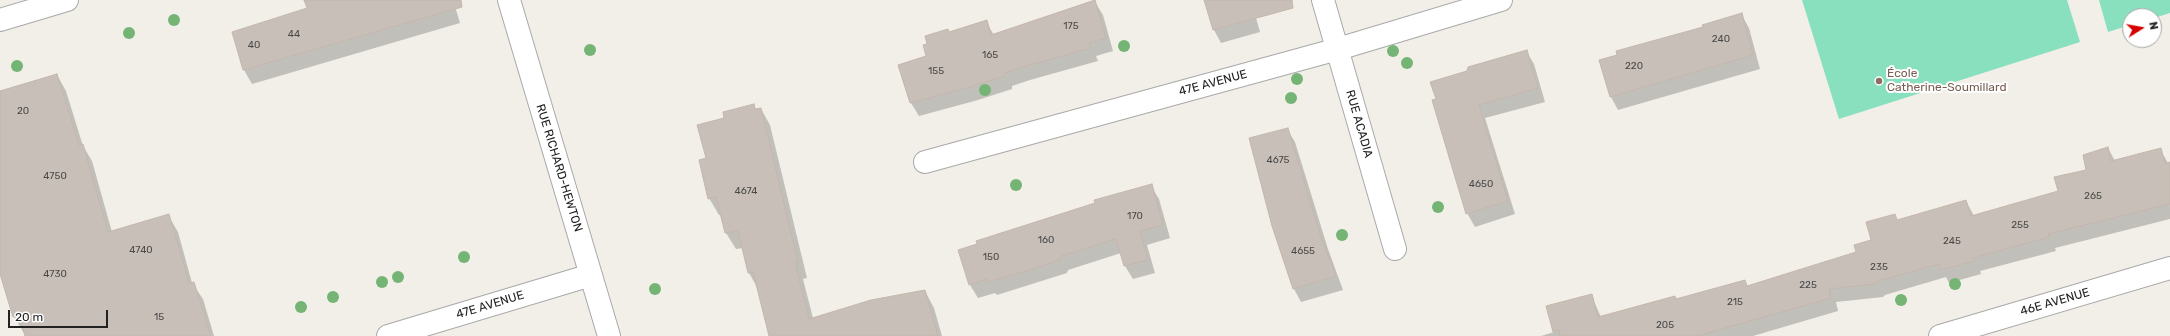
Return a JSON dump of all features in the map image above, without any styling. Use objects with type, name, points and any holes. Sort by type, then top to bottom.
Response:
[{"type":"street","points":[[0,20],[67,0]]},
{"type":"street","name":"RUE RICHARD-HEWTON","points":[[509,0],[609,336]]},
{"type":"street","name":"RUE ACADIA","points":[[1323,0],[1395,249]]},
{"type":"street","name":"47E AVENUE","points":[[924,162],[1338,49],[1501,0]]},
{"type":"street","name":"46E AVENUE","points":[[1940,336],[2170,268]]},
{"type":"street","name":"47E AVENUE","points":[[388,336],[591,275]]},
{"type":"green space","name":"École Catherine-Soumillard","points":[[1802,0],[2067,0],[2080,42],[1839,119]]},
{"type":"green space","points":[[2099,0],[2170,0],[2170,13],[2162,16],[2162,8],[2122,8],[2122,28],[2108,32]]},
{"type":"building","points":[[304,0],[461,0],[462,7],[243,70],[232,32],[307,8]]},
{"type":"building","points":[[1095,0],[1106,38],[1089,43],[1091,48],[1023,67],[1005,73],[1005,76],[970,87],[910,103],[898,65],[926,56],[923,45],[927,44],[925,36],[948,29],[949,32],[987,20],[991,35]]},
{"type":"building","points":[[1204,0],[1292,0],[1293,8],[1213,30]]},
{"type":"building","points":[[1742,13],[1753,55],[1610,97],[1599,60],[1617,55],[1616,51],[1703,27],[1702,25]]},
{"type":"building","points":[[1527,50],[1538,88],[1479,105],[1508,201],[1466,214],[1432,100],[1436,99],[1430,82],[1467,71],[1468,67]]},
{"type":"building","points":[[57,74],[79,145],[83,144],[108,232],[169,214],[189,283],[194,282],[211,336],[25,336],[19,316],[13,317],[0,274],[0,91]]},
{"type":"building","points":[[754,104],[755,109],[761,108],[798,262],[795,262],[809,319],[871,300],[925,290],[938,336],[769,336],[753,272],[748,273],[738,231],[725,233],[716,197],[708,199],[699,160],[706,158],[697,125],[724,118],[723,112]]},
{"type":"building","points":[[1288,128],[1320,234],[1336,276],[1293,289],[1272,226],[1249,138]]},
{"type":"building","points":[[2108,147],[2111,161],[2161,148],[2165,164],[2170,162],[2170,204],[2048,234],[2049,237],[1973,258],[1974,261],[1941,270],[1939,264],[1878,281],[1875,284],[1829,289],[1831,298],[1697,336],[1560,336],[1559,330],[1553,332],[1546,306],[1592,294],[1598,317],[1675,296],[1676,299],[1745,280],[1747,286],[1856,252],[1854,245],[1871,240],[1866,222],[1895,214],[1897,220],[1966,200],[1971,216],[2058,191],[2054,177],[2086,170],[2083,155]]},
{"type":"building","points":[[1152,184],[1163,225],[1140,231],[1148,260],[1124,266],[1116,239],[1061,256],[1060,260],[1026,271],[988,282],[987,279],[969,285],[958,250],[977,244],[976,241],[1095,203],[1094,200]]},
{"type":"place","name":"École Catherine-Soumillard","points":[[1879,81]]}]
